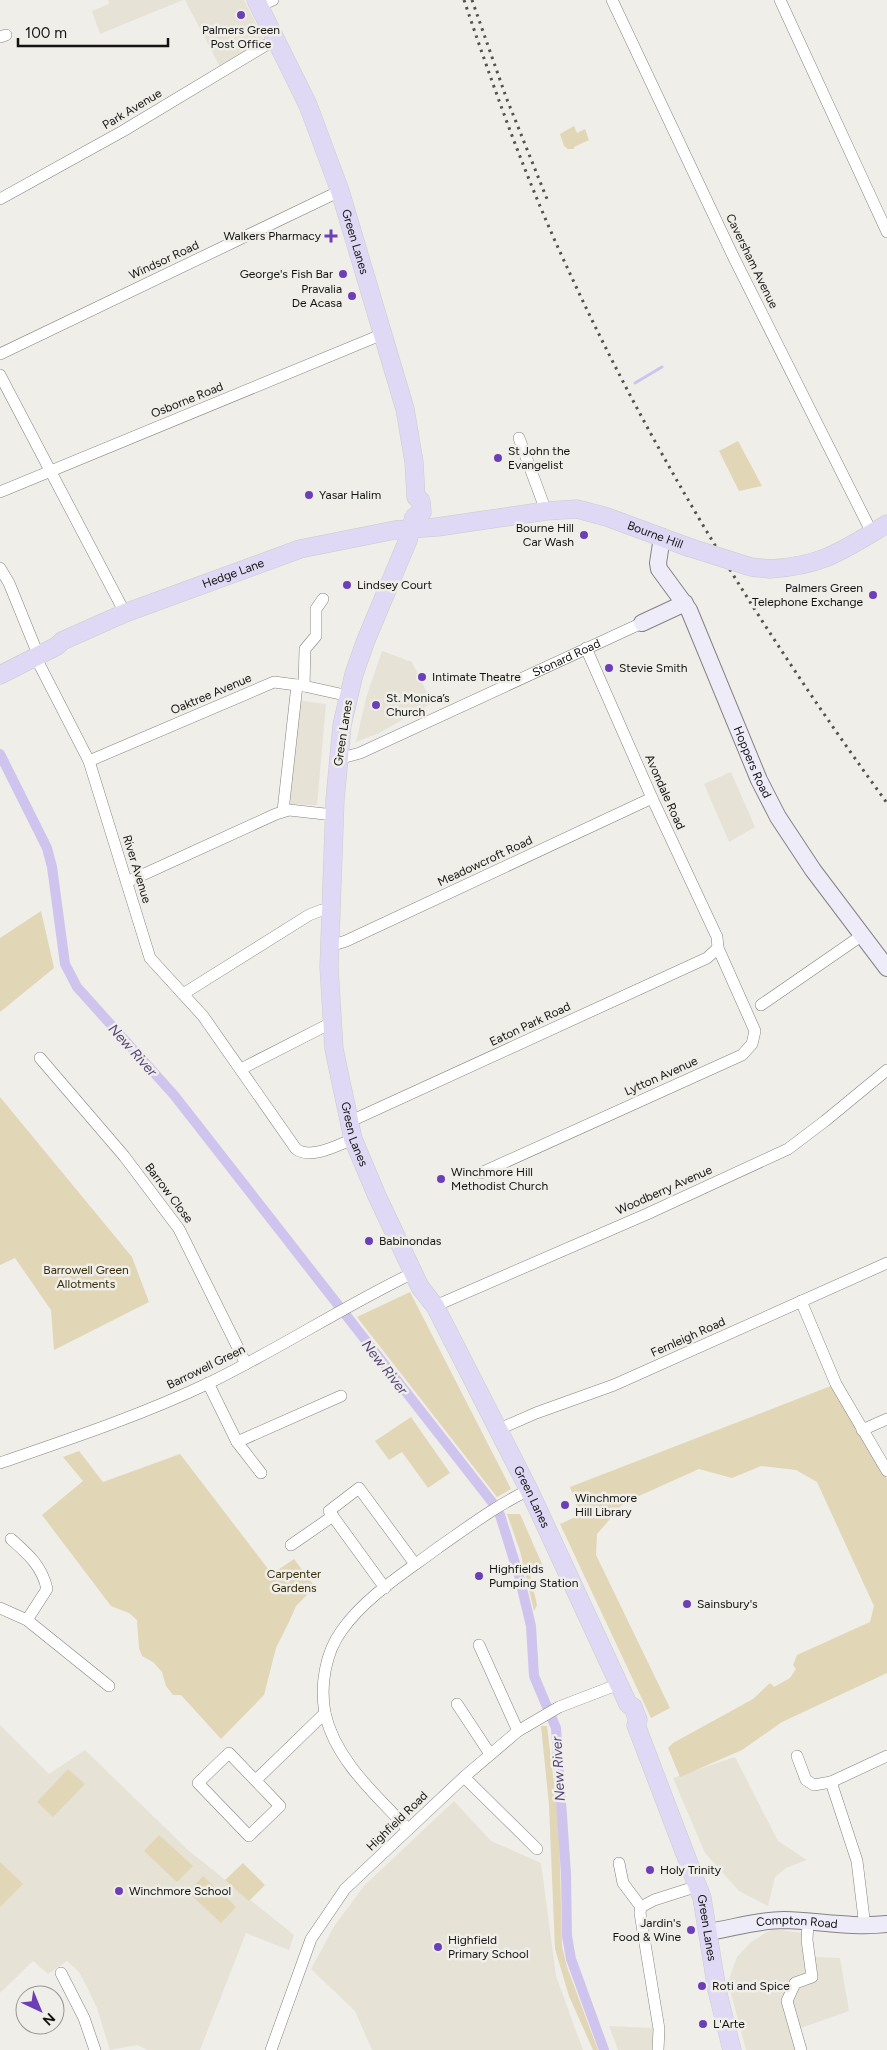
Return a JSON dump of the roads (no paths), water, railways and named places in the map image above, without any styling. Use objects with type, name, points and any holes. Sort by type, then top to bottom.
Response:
[{"type":"main road","name":"Green Lanes","points":[[263,2],[276,39],[315,123],[340,191],[384,334],[409,430],[416,497],[410,502],[409,509],[413,523],[376,615],[349,696],[338,759],[330,910],[331,1023],[334,1049],[351,1122],[353,1139],[377,1196],[420,1287],[435,1306],[529,1490],[628,1704],[626,1710],[631,1723],[636,1725],[698,1886],[708,1932],[717,1990],[732,2050]]},
{"type":"main road","name":"Bourne Hill","points":[[413,523],[577,509],[608,516],[688,547],[751,568],[770,569],[795,568],[819,562],[882,529]]},
{"type":"main road","name":"Hedge Lane","points":[[0,663],[57,646],[62,641],[125,613],[300,549],[413,523]]},
{"type":"main road","name":"Hedge Lane","points":[[0,675],[36,652]]},
{"type":"street","name":"Caversham Avenue","points":[[612,0],[733,256],[882,529]]},
{"type":"street","points":[[780,0],[887,232]]},
{"type":"street","name":"Park Avenue","points":[[0,199],[123,131],[276,39]]},
{"type":"street","name":"Windsor Road","points":[[0,354],[340,191]]},
{"type":"street","name":"Osborne Road","points":[[0,492],[384,334]]},
{"type":"street","points":[[0,375],[125,613]]},
{"type":"street","points":[[519,438],[546,511]]},
{"type":"street","name":"Hoppers Road","points":[[662,537],[658,562],[659,569],[685,602],[759,780],[778,817],[795,844],[861,936],[887,968]]},
{"type":"street","name":"River Avenue","points":[[0,568],[9,582],[36,652],[89,761],[150,958],[203,1016],[292,1144],[301,1152],[318,1152],[353,1139]]},
{"type":"street","points":[[283,811],[306,649],[316,636],[316,609],[323,599]]},
{"type":"street","name":"Stonard Road","points":[[338,759],[360,754],[685,602]]},
{"type":"street","name":"Avondale Road","points":[[591,645],[652,798],[717,937],[718,948]]},
{"type":"street","name":"Oaktree Avenue","points":[[89,761],[274,682],[300,685],[349,696]]},
{"type":"street","name":"Meadowcroft Road","points":[[330,946],[346,941],[652,798]]},
{"type":"street","points":[[127,882],[283,811],[301,810],[334,815]]},
{"type":"street","points":[[183,994],[309,915],[322,910],[330,910]]},
{"type":"street","points":[[761,1005],[861,936]]},
{"type":"street","name":"Eaton Park Road","points":[[351,1122],[707,958],[718,948]]},
{"type":"street","name":"Lytton Avenue","points":[[481,1173],[744,1054],[752,1044],[755,1031],[718,948]]},
{"type":"street","points":[[241,1069],[331,1023]]},
{"type":"street","name":"Barrow Close","points":[[40,1058],[124,1156],[179,1228],[246,1364]]},
{"type":"street","name":"Woodberry Avenue","points":[[435,1306],[647,1214],[788,1149],[887,1070]]},
{"type":"street","name":"Fernleigh Road","points":[[497,1430],[536,1413],[614,1385],[887,1263]]},
{"type":"street","name":"Barrowell Green","points":[[0,1463],[62,1442],[208,1383],[246,1364],[367,1296],[414,1273]]},
{"type":"street","points":[[801,1301],[836,1384],[887,1471]]},
{"type":"street","points":[[208,1383],[238,1442],[261,1473]]},
{"type":"street","points":[[238,1442],[341,1396]]},
{"type":"street","points":[[862,1430],[887,1419]]},
{"type":"street","points":[[386,1588],[329,1511],[359,1488],[415,1564]]},
{"type":"street","points":[[408,1829],[348,1762],[335,1738],[325,1713],[325,1663],[341,1631],[365,1604],[415,1564],[478,1520],[529,1490]]},
{"type":"street","points":[[291,1546],[333,1516]]},
{"type":"street","points":[[11,1539],[28,1554],[44,1574],[47,1589],[27,1620]]},
{"type":"street","points":[[0,1608],[27,1620],[109,1686]]},
{"type":"street","points":[[479,1645],[518,1731]]},
{"type":"street","name":"Highfield Road","points":[[271,2050],[311,1939],[345,1889],[490,1754],[518,1731],[559,1707],[619,1684]]},
{"type":"street","points":[[457,1704],[490,1754]]},
{"type":"street","points":[[256,1780],[325,1713]]},
{"type":"street","points":[[229,1753],[256,1780],[280,1806],[249,1836],[198,1784],[229,1753]]},
{"type":"street","points":[[797,1756],[806,1780],[814,1785],[831,1782],[887,1756]]},
{"type":"street","points":[[464,1778],[536,1849]]},
{"type":"street","points":[[831,1782],[857,1861],[865,1927]]},
{"type":"street","points":[[619,1863],[623,1883],[641,1907],[640,1913],[660,2030],[658,2050]]},
{"type":"street","points":[[641,1907],[654,1900],[698,1886]]},
{"type":"street","name":"Compton Road","points":[[708,1932],[763,1921],[808,1922],[865,1927],[887,1924]]},
{"type":"street","points":[[801,2050],[786,2001],[795,1983],[812,1977],[807,1940],[808,1922]]},
{"type":"street","points":[[61,1973],[84,2018],[94,2050]]},
{"type":"waterway","points":[[635,383],[662,367]]},
{"type":"waterway","name":"New River","points":[[0,754],[47,848],[52,867],[65,964],[77,987],[174,1095],[492,1502],[500,1515],[519,1576],[531,1626],[534,1676],[556,1728],[566,1874],[567,1936],[571,1959],[604,2050]]},
{"type":"railway","points":[[464,0],[537,200],[600,336],[636,405],[673,474],[754,609],[841,739],[887,803]]},
{"type":"railway","points":[[472,0],[506,97],[547,199]]},
{"type":"place","name":"Palmers Green Post Office","points":[[241,15]]},
{"type":"place","name":"Walkers Pharmacy","points":[[331,236]]},
{"type":"place","name":"George's Fish Bar","points":[[343,274]]},
{"type":"place","name":"Pravalia De Acasa","points":[[352,296]]},
{"type":"place","name":"St John the Evangelist","points":[[498,458]]},
{"type":"place","name":"Yasar Halim","points":[[309,495]]},
{"type":"place","name":"Bourne Hill Car Wash","points":[[584,535]]},
{"type":"place","name":"Lindsey Court","points":[[347,585]]},
{"type":"place","name":"Palmers Green Telephone Exchange","points":[[873,595]]},
{"type":"place","name":"Stevie Smith","points":[[609,668]]},
{"type":"place","name":"Intimate Theatre","points":[[422,677]]},
{"type":"place","name":"St. Monica’s Church","points":[[376,705]]},
{"type":"place","name":"Winchmore Hill Methodist Church","points":[[441,1179]]},
{"type":"place","name":"Babinondas","points":[[369,1241]]},
{"type":"place","name":"Winchmore Hill Library","points":[[565,1505]]},
{"type":"place","name":"Highfields Pumping Station","points":[[479,1576]]},
{"type":"place","name":"Sainsbury's","points":[[687,1604]]},
{"type":"place","name":"Holy Trinity","points":[[650,1870]]},
{"type":"place","name":"Winchmore School","points":[[119,1891]]},
{"type":"place","name":"Jardin's Food & Wine","points":[[691,1930]]},
{"type":"place","name":"Highfield Primary School","points":[[438,1947]]},
{"type":"place","name":"Roti and Spice","points":[[702,1986]]},
{"type":"place","name":"L'Arte","points":[[703,2024]]},
{"type":"park label","name":"Barrowell Green Allotments","points":[[86,1277]]},
{"type":"park label","name":"Carpenter Gardens","points":[[294,1581]]}]
